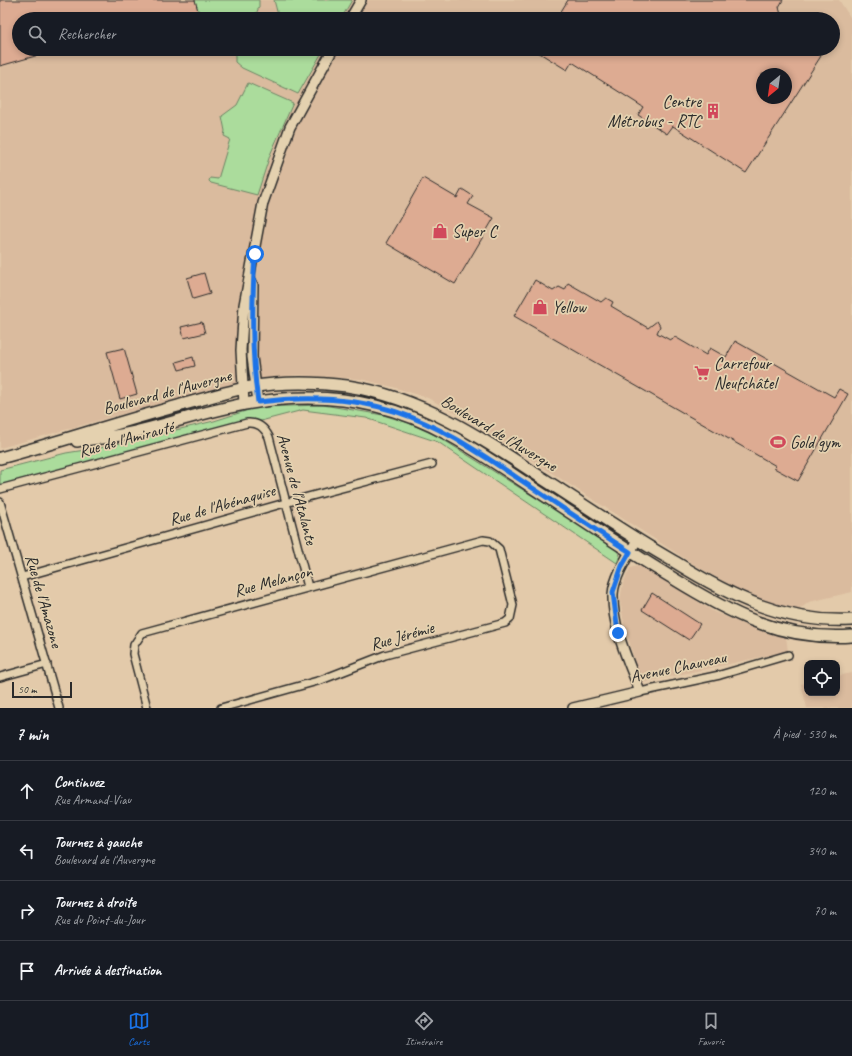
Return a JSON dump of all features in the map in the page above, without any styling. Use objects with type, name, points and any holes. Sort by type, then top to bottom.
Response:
[{"type":"main road","name":"Boulevard de l'Auvergne","points":[[0,458],[57,443],[113,424],[243,389],[302,384],[346,386],[383,394],[416,405],[447,418],[493,445],[637,540],[712,585],[758,606],[805,618],[833,621],[852,620]]},
{"type":"main road","name":"Boulevard de l'Auvergne","points":[[57,443],[115,436],[244,404],[258,402],[307,398],[352,401],[396,412],[417,419],[441,430],[484,456],[630,552],[713,603],[746,619],[772,628],[805,635],[852,636]]},
{"type":"street","points":[[354,12],[361,0]]},
{"type":"street","points":[[244,404],[241,350],[244,305],[255,254],[263,203],[286,137],[329,56]]},
{"type":"street","points":[[255,254],[252,306],[252,357],[258,402]]},
{"type":"street","name":"Rue de l'Amirauté","points":[[0,488],[247,423],[260,425]]},
{"type":"street","name":"Avenue de l'Atalante","points":[[260,425],[269,437],[308,587]]},
{"type":"street","name":"Rue de l'Abénaquise","points":[[22,577],[285,503],[432,464]]},
{"type":"street","name":"Rue de l'Amazone","points":[[0,502],[59,708]]},
{"type":"street","name":"Rue Melançon","points":[[147,708],[133,654],[134,645],[142,633],[483,540],[490,541]]},
{"type":"street","points":[[637,540],[622,566],[613,592],[618,633],[640,692]]},
{"type":"street","name":"Rue Jérémie","points":[[221,708],[321,680],[385,655],[505,623],[510,619],[513,605],[499,549],[490,541]]},
{"type":"street","name":"Avenue Chauveau","points":[[573,708],[720,675],[788,655]]},
{"type":"street","points":[[0,677],[47,664]]},
{"type":"shaded area","points":[[0,0],[839,0],[852,20],[852,592],[809,602],[797,611],[769,603],[743,593],[695,565],[477,425],[428,398],[360,379],[298,375],[274,377],[219,387],[0,448]]},
{"type":"shaded area","points":[[641,565],[714,612],[758,630],[786,637],[788,651],[641,683],[624,624],[620,600],[623,583],[630,568]]},
{"type":"shaded area","points":[[852,673],[852,708],[807,708],[804,696],[840,696],[840,675]]},
{"type":"shaded area","points":[[801,684],[804,684],[804,696]]},
{"type":"green space","points":[[195,0],[259,0],[257,12],[194,12],[198,11]]},
{"type":"green space","points":[[274,0],[352,0],[345,12],[277,12]]},
{"type":"green space","points":[[235,56],[320,56],[298,94],[242,68],[235,62]]},
{"type":"green space","points":[[248,83],[293,103],[270,155],[257,195],[211,183],[209,181],[210,178],[218,179],[230,139],[224,136],[225,131],[222,116],[237,105]]},
{"type":"green space","points":[[323,405],[383,415],[409,423],[439,437],[614,547],[620,555],[617,563],[438,442],[366,418],[303,410],[0,489],[0,470],[66,453],[104,447],[214,421],[258,407]]},
{"type":"building","points":[[0,0],[195,0],[198,11],[194,12],[12,12],[12,56],[35,56],[0,66]]},
{"type":"building","points":[[568,0],[783,0],[779,7],[780,12],[561,12]]},
{"type":"building","name":"Centre Métrobus - RTC","points":[[544,56],[821,56],[792,101],[792,68],[756,68],[756,104],[790,104],[746,173],[673,126],[667,134],[638,115],[643,107],[572,62],[567,70]]},
{"type":"building","name":"Super C","points":[[423,178],[457,198],[462,189],[473,196],[468,204],[494,218],[455,284],[386,243]]},
{"type":"building","points":[[204,273],[210,294],[193,299],[187,278]]},
{"type":"building","name":"Carrefour Neufchâtel","points":[[535,280],[553,291],[559,287],[565,290],[568,283],[601,302],[606,298],[613,302],[611,306],[648,328],[657,321],[660,326],[657,333],[670,340],[675,337],[706,355],[710,348],[726,357],[735,341],[834,397],[839,389],[848,394],[798,481],[774,468],[776,466],[514,316]]},
{"type":"building","points":[[202,322],[205,333],[184,338],[181,327]]},
{"type":"building","points":[[124,348],[137,394],[120,399],[107,352]]},
{"type":"building","points":[[193,357],[195,366],[179,370],[176,362]]},
{"type":"building","points":[[652,593],[700,624],[689,640],[642,610]]},
{"type":"place","name":"Centre Métrobus - RTC","points":[[713,111]]},
{"type":"place","name":"Super C","points":[[440,231]]},
{"type":"place","name":"Yellow","points":[[540,307]]},
{"type":"place","name":"Carrefour Neufchâtel","points":[[702,373]]},
{"type":"place","name":"Gold gym","points":[[778,442]]},
{"type":"route","points":[[255,254],[252,306],[252,357],[258,402],[307,398],[352,401],[376,406],[417,419],[441,430],[490,459],[630,552],[622,566],[613,592],[618,633]]}]
